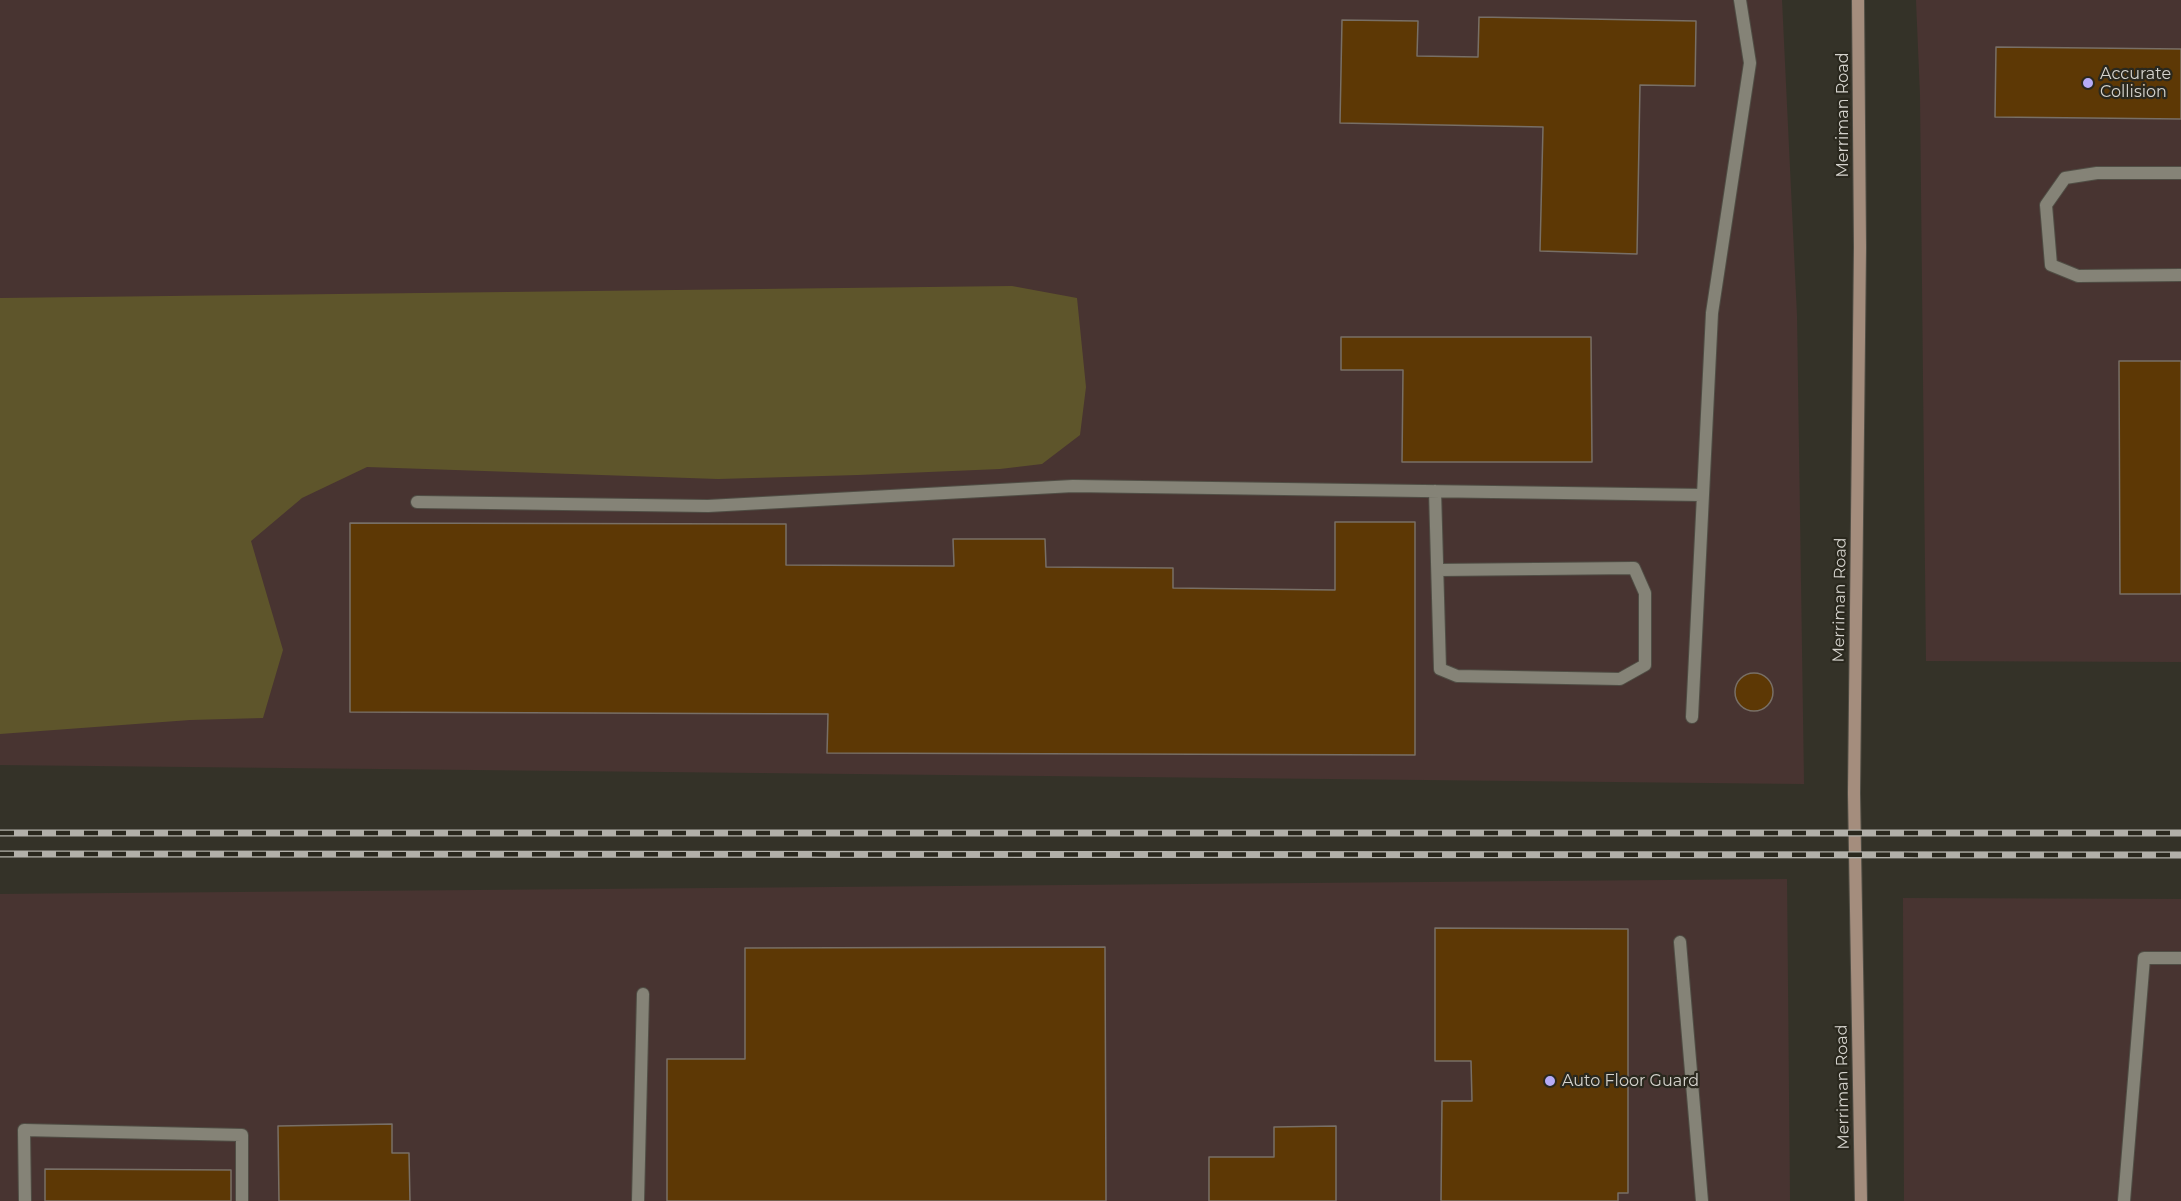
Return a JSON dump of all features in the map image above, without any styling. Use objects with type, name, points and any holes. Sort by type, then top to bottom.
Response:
[{"type":"main road","name":"Merriman Road","points":[[1858,0],[1860,247],[1854,793],[1861,1201]]},
{"type":"lane","points":[[1692,717],[1712,313],[1750,63],[1740,0]]},
{"type":"lane","points":[[2181,173],[2097,173],[2065,178],[2046,205],[2051,265],[2078,276],[2181,274]]},
{"type":"lane","points":[[417,502],[708,506],[1073,486],[1703,495]]},
{"type":"lane","points":[[1435,491],[1437,570],[1440,669],[1457,676],[1620,680],[1645,665],[1645,593],[1634,568],[1437,570]]},
{"type":"lane","points":[[1680,942],[1702,1201]]},
{"type":"lane","points":[[2124,1201],[2144,958],[2181,958]]},
{"type":"lane","points":[[638,1201],[643,994]]},
{"type":"lane","points":[[25,1201],[24,1130],[242,1135],[242,1201]]},
{"type":"shaded area","points":[[0,0],[1782,0],[1797,316],[1804,784],[0,765]]},
{"type":"shaded area","points":[[1916,0],[2181,0],[2181,662],[1926,661],[1920,95]]},
{"type":"shaded area","points":[[1012,286],[1077,298],[1086,387],[1080,435],[1042,464],[1000,469],[718,479],[367,467],[302,498],[251,541],[283,650],[263,718],[190,720],[0,734],[0,298]]},
{"type":"shaded area","points":[[1787,879],[1790,1201],[0,1201],[0,894]]},
{"type":"shaded area","points":[[1903,898],[2181,899],[2181,1201],[1904,1201]]},
{"type":"building","points":[[1479,17],[1696,21],[1695,86],[1640,85],[1637,254],[1540,251],[1543,127],[1340,123],[1342,20],[1418,21],[1417,56],[1478,57]]},
{"type":"building","name":"Accurate Collision","points":[[1996,47],[2181,49],[2181,119],[1995,117]]},
{"type":"building","points":[[1341,337],[1591,337],[1592,462],[1402,462],[1403,370],[1341,370]]},
{"type":"building","points":[[2119,361],[2181,361],[2181,594],[2120,594]]},
{"type":"building","points":[[1335,522],[1415,522],[1415,755],[827,753],[828,714],[350,712],[350,523],[786,524],[786,565],[954,566],[953,539],[1045,539],[1046,567],[1173,568],[1173,588],[1335,590]]},
{"type":"building","points":[[1754,673],[1768,678],[1773,692],[1768,706],[1754,711],[1740,706],[1735,692],[1740,678]]},
{"type":"building","name":"Auto Floor Guard","points":[[1435,928],[1628,929],[1628,1193],[1618,1193],[1618,1201],[1441,1201],[1442,1101],[1472,1101],[1471,1061],[1435,1061]]},
{"type":"building","points":[[1105,947],[1106,1201],[667,1201],[667,1059],[745,1059],[745,948]]},
{"type":"building","points":[[392,1124],[392,1153],[409,1153],[410,1201],[279,1201],[278,1126]]},
{"type":"building","points":[[1336,1126],[1336,1201],[1209,1201],[1209,1157],[1274,1157],[1274,1127]]},
{"type":"building","points":[[45,1169],[231,1170],[231,1201],[45,1201]]},
{"type":"railway","points":[[0,833],[2181,833]]},
{"type":"railway","points":[[0,854],[2181,855]]},
{"type":"place","name":"Accurate Collision","points":[[2088,83]]},
{"type":"place","name":"Auto Floor Guard","points":[[1550,1081]]}]
